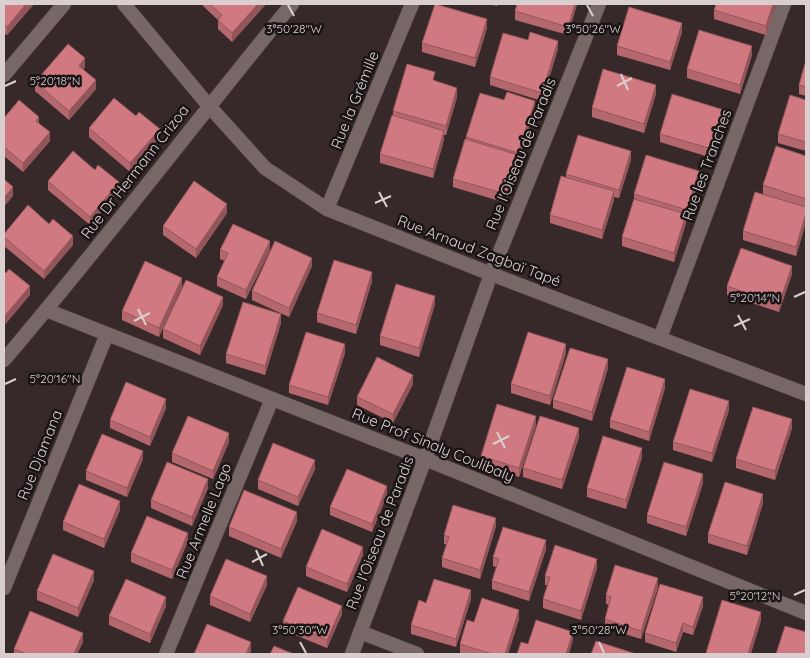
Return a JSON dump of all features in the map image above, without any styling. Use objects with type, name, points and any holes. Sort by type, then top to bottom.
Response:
[{"type":"street","points":[[4,75],[64,4]]},
{"type":"street","name":"Rue Arnaud Zagbaï Tapé","points":[[124,4],[208,106],[265,168],[328,210],[806,394]]},
{"type":"street","name":"Rue Dr Hermann Crizoa","points":[[4,360],[292,4]]},
{"type":"street","name":"Rue l'Oiseau de Paradis","points":[[352,654],[425,460],[491,274],[599,4]]},
{"type":"street","name":"Rue les Tranches","points":[[660,338],[784,4]]},
{"type":"street","name":"Rue la Grémille","points":[[328,210],[408,5]]},
{"type":"street","name":"Rue Prof Sinaly Coulibaly","points":[[46,310],[806,613]]},
{"type":"street","name":"Rue Djamana","points":[[4,588],[107,334]]},
{"type":"street","name":"Rue Armelle Lago","points":[[166,654],[272,399]]},
{"type":"street","points":[[360,632],[417,654]]},
{"type":"building","points":[[4,4],[26,4],[7,27],[4,24]]},
{"type":"building","points":[[210,4],[258,4],[232,33],[218,20],[222,15]]},
{"type":"building","points":[[435,4],[487,19],[475,58],[422,43]]},
{"type":"building","points":[[517,4],[575,4],[568,27],[515,11]]},
{"type":"building","points":[[716,4],[773,4],[766,26],[714,10]]},
{"type":"building","points":[[629,7],[682,23],[670,62],[617,46]]},
{"type":"building","points":[[699,30],[752,46],[740,85],[687,69]]},
{"type":"building","points":[[530,32],[558,41],[542,93],[490,77],[503,33],[528,40]]},
{"type":"building","points":[[68,44],[85,58],[79,66],[96,80],[69,111],[35,82]]},
{"type":"building","points":[[806,60],[806,87],[799,85]]},
{"type":"building","points":[[407,64],[435,72],[433,80],[457,88],[446,126],[393,111]]},
{"type":"building","points":[[603,69],[656,85],[644,124],[592,108]]},
{"type":"building","points":[[507,92],[535,101],[518,153],[466,137],[480,93],[504,100]]},
{"type":"building","points":[[672,94],[724,110],[712,149],[660,134]]},
{"type":"building","points":[[790,95],[806,100],[806,142],[778,134]]},
{"type":"building","points":[[114,98],[136,116],[139,112],[160,129],[130,163],[89,128]]},
{"type":"building","points":[[19,100],[39,117],[36,121],[50,132],[23,163],[4,147],[4,118]]},
{"type":"building","points":[[392,115],[444,131],[433,169],[380,154]]},
{"type":"building","points":[[578,135],[631,151],[619,190],[566,174]]},
{"type":"building","points":[[465,139],[518,155],[506,194],[453,179]]},
{"type":"building","points":[[776,146],[806,156],[806,199],[763,185]]},
{"type":"building","points":[[73,151],[95,170],[98,165],[119,182],[90,217],[48,181]]},
{"type":"building","points":[[646,155],[699,171],[687,210],[634,194]]},
{"type":"building","points":[[561,176],[614,191],[602,230],[550,215]]},
{"type":"building","points":[[4,179],[13,187],[4,198]]},
{"type":"building","points":[[194,181],[227,204],[196,249],[163,226]]},
{"type":"building","points":[[755,192],[806,207],[796,247],[743,231]]},
{"type":"building","points":[[634,199],[686,214],[674,253],[622,237]]},
{"type":"building","points":[[28,205],[49,224],[53,219],[73,236],[44,271],[4,237],[4,234]]},
{"type":"building","points":[[233,224],[270,241],[246,290],[217,277],[228,253],[220,250]]},
{"type":"building","points":[[275,241],[312,258],[289,308],[252,291]]},
{"type":"building","points":[[741,248],[792,266],[779,304],[727,286]]},
{"type":"building","points":[[334,260],[372,272],[356,325],[317,313]]},
{"type":"building","points":[[145,261],[182,278],[159,328],[122,311]]},
{"type":"building","points":[[9,269],[30,286],[4,317],[4,271],[6,273]]},
{"type":"building","points":[[186,280],[223,297],[200,346],[163,329]]},
{"type":"building","points":[[396,284],[435,296],[419,348],[380,336]]},
{"type":"building","points":[[243,302],[281,314],[265,366],[226,354]]},
{"type":"building","points":[[306,332],[345,344],[328,397],[289,385]]},
{"type":"building","points":[[528,332],[566,344],[550,396],[511,384]]},
{"type":"building","points":[[570,348],[608,359],[592,412],[553,400]]},
{"type":"building","points":[[377,357],[413,375],[393,414],[357,397]]},
{"type":"building","points":[[627,367],[665,379],[649,432],[610,420]]},
{"type":"building","points":[[126,382],[166,399],[150,437],[110,420]]},
{"type":"building","points":[[690,389],[729,401],[712,453],[673,442]]},
{"type":"building","points":[[497,404],[536,416],[519,468],[481,456]]},
{"type":"building","points":[[753,407],[792,419],[775,471],[736,459]]},
{"type":"building","points":[[188,416],[229,433],[213,471],[172,453]]},
{"type":"building","points":[[540,416],[579,428],[562,480],[523,468]]},
{"type":"building","points":[[102,434],[143,451],[127,488],[86,471]]},
{"type":"building","points":[[603,436],[642,448],[626,500],[587,488]]},
{"type":"building","points":[[273,443],[315,460],[298,497],[258,480]]},
{"type":"building","points":[[167,462],[208,479],[192,517],[151,500]]},
{"type":"building","points":[[664,462],[703,474],[686,527],[647,515]]},
{"type":"building","points":[[347,469],[387,486],[372,524],[330,507]]},
{"type":"building","points":[[725,482],[763,494],[747,546],[708,534]]},
{"type":"building","points":[[79,484],[120,501],[104,539],[63,522]]},
{"type":"building","points":[[244,490],[297,512],[281,549],[229,527]]},
{"type":"building","points":[[453,505],[496,518],[480,570],[442,558],[449,537],[444,535]]},
{"type":"building","points":[[147,516],[188,533],[172,570],[131,553]]},
{"type":"building","points":[[503,527],[546,540],[529,592],[492,581],[499,559],[493,557]]},
{"type":"building","points":[[322,529],[363,547],[347,584],[306,567]]},
{"type":"building","points":[[555,545],[597,559],[581,611],[543,599],[550,577],[545,576]]},
{"type":"building","points":[[53,554],[94,571],[78,608],[37,591]]},
{"type":"building","points":[[226,559],[267,576],[250,614],[210,596]]},
{"type":"building","points":[[615,565],[658,578],[641,631],[605,619],[611,597],[606,595]]},
{"type":"building","points":[[126,579],[166,597],[150,634],[109,616]]},
{"type":"building","points":[[434,579],[471,590],[456,639],[411,625],[419,600],[426,603]]},
{"type":"building","points":[[660,584],[703,597],[693,627],[683,623],[676,643],[645,633]]},
{"type":"building","points":[[298,587],[342,606],[327,640],[283,621]]},
{"type":"building","points":[[482,598],[519,610],[505,654],[492,654],[460,644],[467,620],[474,622]]},
{"type":"building","points":[[722,600],[761,612],[748,654],[706,653]]},
{"type":"building","points":[[30,611],[83,633],[74,654],[27,654],[14,649]]},
{"type":"building","points":[[536,620],[573,632],[566,654],[517,654],[521,642],[528,644]]},
{"type":"building","points":[[207,624],[251,642],[246,654],[194,654]]},
{"type":"building","points":[[785,626],[806,632],[806,654],[776,654]]},
{"type":"building","points":[[596,641],[633,653],[633,654],[591,654]]},
{"type":"building","points":[[274,646],[294,654],[270,654]]}]
